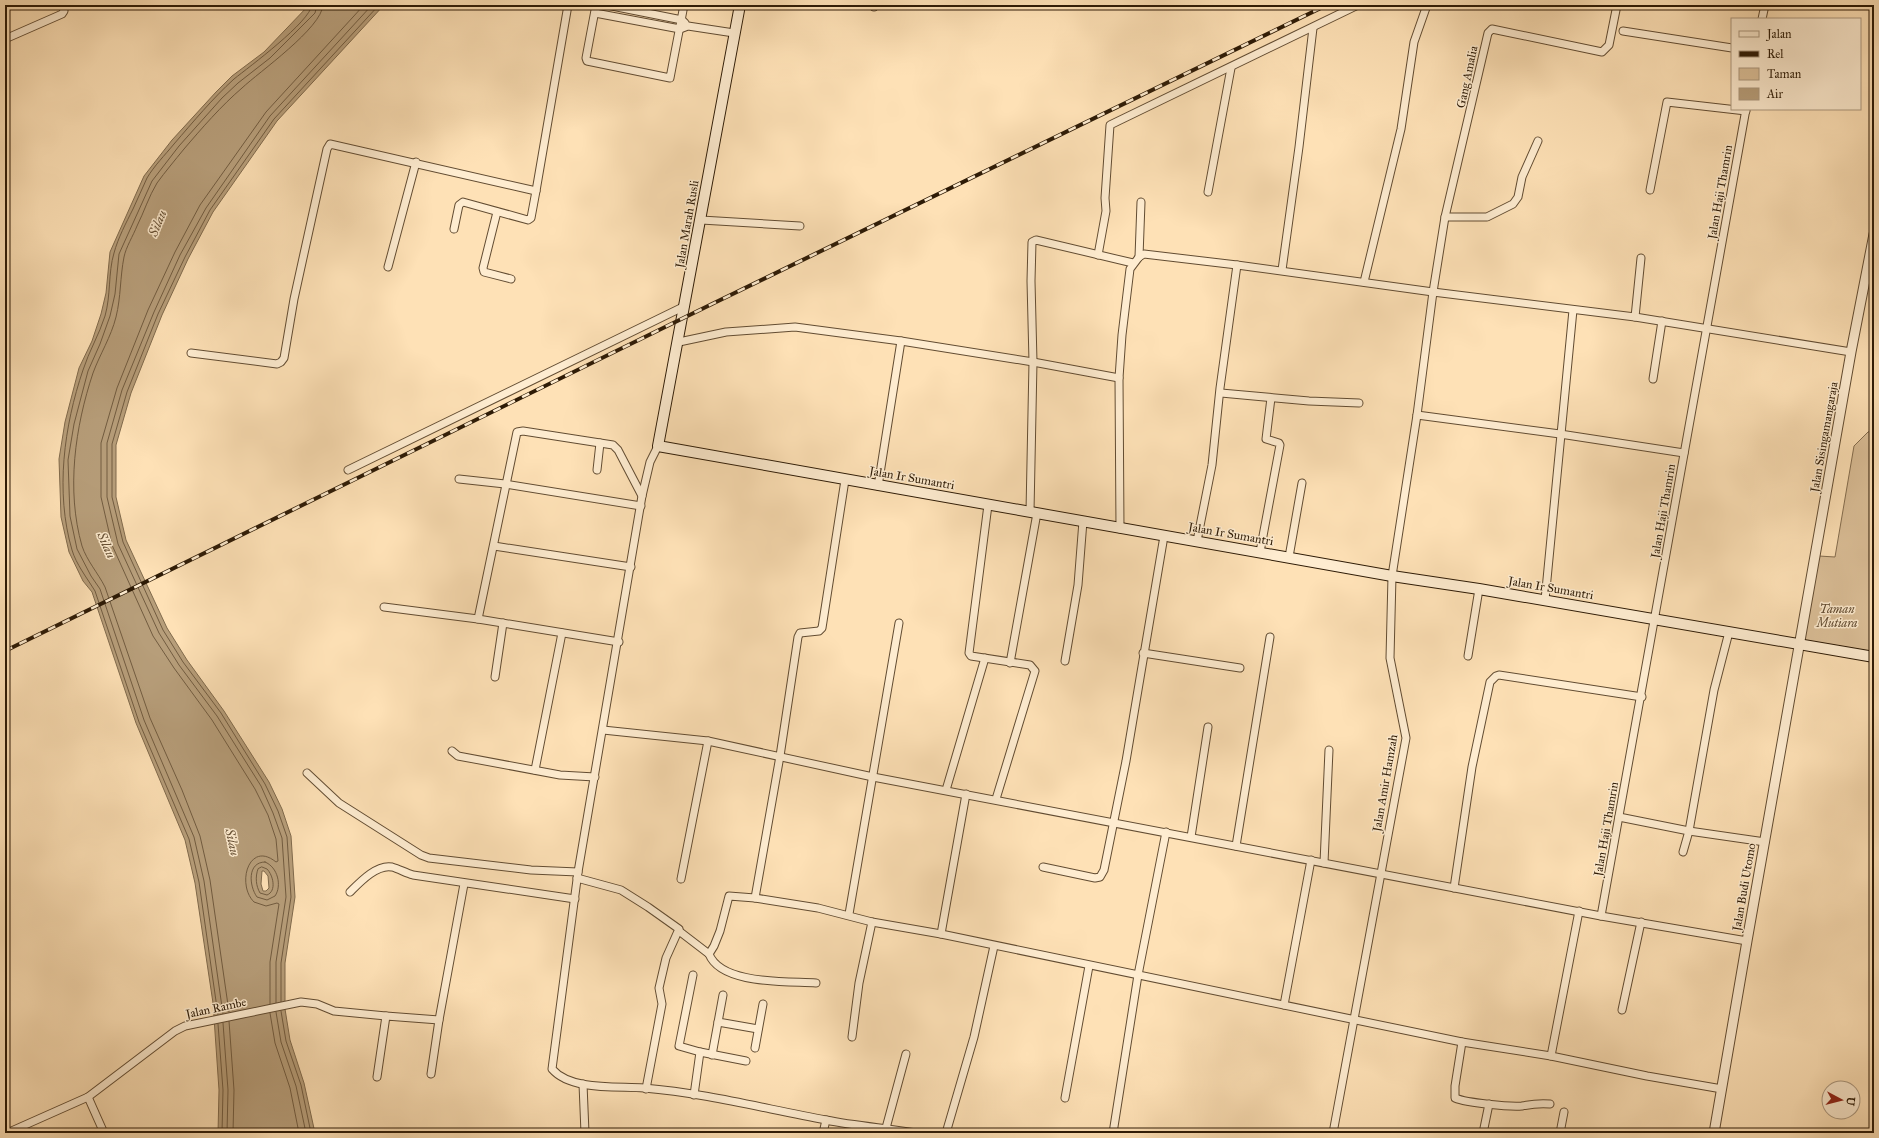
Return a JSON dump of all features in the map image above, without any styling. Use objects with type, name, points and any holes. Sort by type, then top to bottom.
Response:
[{"type":"main road","name":"Jalan Marah Rusli","points":[[658,446],[686,306],[740,5]]},
{"type":"main road","name":"Jalan Ir Sumantri","points":[[658,446],[878,486],[1034,512],[1120,529],[1874,657]]},
{"type":"street","points":[[5,39],[62,14],[64,11],[64,5]]},
{"type":"street","points":[[454,229],[459,205],[463,202],[525,220],[531,218],[568,5]]},
{"type":"street","points":[[596,5],[586,58],[588,63],[670,78],[684,5]]},
{"type":"street","points":[[607,5],[682,20],[688,26]]},
{"type":"street","points":[[1098,255],[1106,211],[1105,198],[1110,125],[1231,68],[1358,5]]},
{"type":"street","points":[[1364,282],[1400,129],[1414,42],[1427,5]]},
{"type":"street","name":"Gang Amalia","points":[[1417,415],[1433,292],[1445,217],[1488,31],[1492,29],[1602,52],[1609,45],[1617,5]]},
{"type":"street","points":[[1762,18],[1765,5]]},
{"type":"street","points":[[595,13],[680,29],[688,26],[734,33]]},
{"type":"street","points":[[1282,270],[1299,148],[1313,28]]},
{"type":"street","points":[[1623,31],[1731,48]]},
{"type":"street","points":[[1208,192],[1231,68]]},
{"type":"street","points":[[1650,190],[1667,102],[1731,108]]},
{"type":"street","name":"Jalan Haji Thamrin","points":[[1601,916],[1642,697],[1706,328],[1746,110]]},
{"type":"street","points":[[1445,217],[1487,217],[1513,204],[1518,197],[1522,177],[1538,141]]},
{"type":"street","points":[[191,353],[277,364],[284,358],[294,299],[327,149],[330,144],[536,190]]},
{"type":"street","points":[[388,267],[416,162]]},
{"type":"street","points":[[1139,257],[1141,202]]},
{"type":"street","points":[[497,212],[483,268],[484,272],[511,279]]},
{"type":"street","points":[[701,220],[800,226]]},
{"type":"street","name":"Jalan Sisingamangaraja","points":[[1800,645],[1851,352],[1874,234]]},
{"type":"street","points":[[1010,662],[1034,512],[1031,281],[1032,242],[1036,240],[1133,263]]},
{"type":"street","points":[[1120,529],[1118,378],[1128,277],[1133,263],[1144,254],[1282,270],[1433,292],[1635,317],[1851,352]]},
{"type":"street","points":[[1635,317],[1641,258]]},
{"type":"street","points":[[1197,541],[1212,465],[1221,394],[1220,388],[1237,265]]},
{"type":"street","points":[[348,470],[686,306]]},
{"type":"street","points":[[1545,600],[1573,310]]},
{"type":"street","points":[[1653,379],[1662,321]]},
{"type":"street","points":[[679,342],[726,332],[794,327],[901,341],[1033,362],[1118,378]]},
{"type":"street","points":[[878,486],[901,341]]},
{"type":"street","points":[[1221,394],[1359,403]]},
{"type":"street","points":[[1260,552],[1280,445],[1279,443],[1266,439],[1271,398]]},
{"type":"street","points":[[1417,415],[1560,434],[1684,453]]},
{"type":"street","name":"Jalan Amir Hamzah","points":[[1333,1133],[1406,738],[1390,658],[1392,576],[1417,415]]},
{"type":"street","points":[[478,619],[494,546],[515,436],[520,431],[613,445],[616,447],[642,496]]},
{"type":"street","points":[[597,470],[600,443]]},
{"type":"street","points":[[658,446],[650,462],[642,496],[619,642],[578,875],[552,1070],[558,1076],[583,1084],[646,1089],[694,1095],[826,1120],[916,1133]]},
{"type":"street","points":[[459,479],[505,484],[641,506]]},
{"type":"street","points":[[756,898],[780,756],[798,634],[819,631],[822,628],[845,480]]},
{"type":"street","points":[[1289,557],[1302,483]]},
{"type":"street","points":[[988,505],[969,653],[971,656],[1030,666],[1035,671],[996,800]]},
{"type":"street","points":[[1064,661],[1078,585],[1083,521]]},
{"type":"street","points":[[1043,867],[1095,878],[1100,878],[1104,870],[1115,822],[1164,536]]},
{"type":"street","points":[[494,546],[631,567]]},
{"type":"street","points":[[1468,656],[1479,589]]},
{"type":"street","points":[[384,607],[478,619],[619,642]]},
{"type":"street","points":[[495,677],[503,623]]},
{"type":"street","points":[[849,914],[899,623]]},
{"type":"street","points":[[1683,852],[1689,831],[1714,690],[1729,632]]},
{"type":"street","points":[[535,770],[562,633]]},
{"type":"street","points":[[1236,846],[1270,637]]},
{"type":"street","name":"Jalan Budi Utomo","points":[[1714,1133],[1800,645]]},
{"type":"street","points":[[1143,653],[1240,668]]},
{"type":"street","points":[[946,790],[985,658]]},
{"type":"street","points":[[1454,888],[1472,768],[1490,682],[1493,678],[1499,676],[1642,697]]},
{"type":"street","points":[[1191,837],[1208,727]]},
{"type":"street","points":[[603,730],[708,741],[873,777],[1601,916],[1747,941]]},
{"type":"street","points":[[681,879],[708,741]]},
{"type":"street","points":[[1324,863],[1329,750]]},
{"type":"street","points":[[452,752],[458,756],[560,776],[595,777]]},
{"type":"street","points":[[307,773],[339,803],[421,855],[429,858],[578,875],[621,890],[678,927],[679,931],[709,954],[720,966],[737,976],[762,980],[816,983]]},
{"type":"street","points":[[942,934],[966,794]]},
{"type":"street","points":[[1619,817],[1689,831],[1765,842]]},
{"type":"street","points":[[1113,1133],[1138,975],[1166,832]]},
{"type":"street","points":[[1284,1005],[1311,860]]},
{"type":"street","points":[[350,892],[360,881],[385,867],[392,867],[413,875],[464,884],[575,899]]},
{"type":"street","points":[[431,1074],[439,1020],[464,884]]},
{"type":"street","points":[[709,954],[720,931],[729,896],[756,898],[849,914],[872,922],[942,934],[1089,966],[1462,1042],[1551,1056],[1647,1076],[1722,1089]]},
{"type":"street","points":[[1551,1056],[1579,911]]},
{"type":"street","points":[[852,1037],[859,984],[872,922]]},
{"type":"street","points":[[1622,1010],[1641,922]]},
{"type":"street","points":[[646,1089],[662,1004],[659,988],[666,958],[679,931]]},
{"type":"street","points":[[946,1133],[974,1037],[994,946]]},
{"type":"street","points":[[1065,1098],[1089,966]]},
{"type":"street","points":[[693,975],[678,1046],[712,1055],[746,1061]]},
{"type":"street","points":[[712,1055],[724,995]]},
{"type":"street","name":"Jalan Rambe","points":[[7,1133],[22,1130],[88,1097],[175,1031],[185,1026],[202,1021],[301,1002],[317,1004],[334,1011],[439,1020]]},
{"type":"street","points":[[755,1048],[763,1004]]},
{"type":"street","points":[[378,1077],[386,1016]]},
{"type":"street","points":[[718,1022],[758,1029]]},
{"type":"street","points":[[1462,1042],[1454,1096],[1457,1099],[1489,1104],[1522,1106],[1536,1103],[1550,1104]]},
{"type":"street","points":[[694,1095],[700,1052]]},
{"type":"street","points":[[886,1128],[906,1054]]},
{"type":"street","points":[[583,1084],[585,1133]]},
{"type":"street","points":[[88,1097],[104,1133]]},
{"type":"street","points":[[1483,1133],[1489,1104]]},
{"type":"street","points":[[1560,1133],[1564,1112]]},
{"type":"street","points":[[823,1133],[826,1120]]},
{"type":"green space","name":"Taman Mutiara","points":[[1874,430],[1874,652],[1804,640],[1819,556],[1835,557],[1854,446],[1868,432]]},
{"type":"water","name":"Silau","points":[[309,5],[384,5],[277,121],[213,212],[188,259],[162,315],[131,393],[116,445],[116,497],[126,540],[167,628],[187,660],[224,711],[269,782],[282,809],[291,836],[295,897],[285,963],[285,1009],[290,1040],[304,1083],[315,1133],[218,1133],[219,1090],[213,1003],[195,883],[185,840],[136,723],[92,592],[83,581],[69,552],[61,517],[59,459],[65,422],[79,368],[92,341],[101,314],[106,293],[110,252],[144,176],[172,140],[216,92],[232,76],[264,52]],"holes":[[[262,871],[264,871],[268,876],[269,888],[266,891],[263,891],[261,884]]]},
{"type":"railway","points":[[5,651],[712,304],[1327,5]]}]
